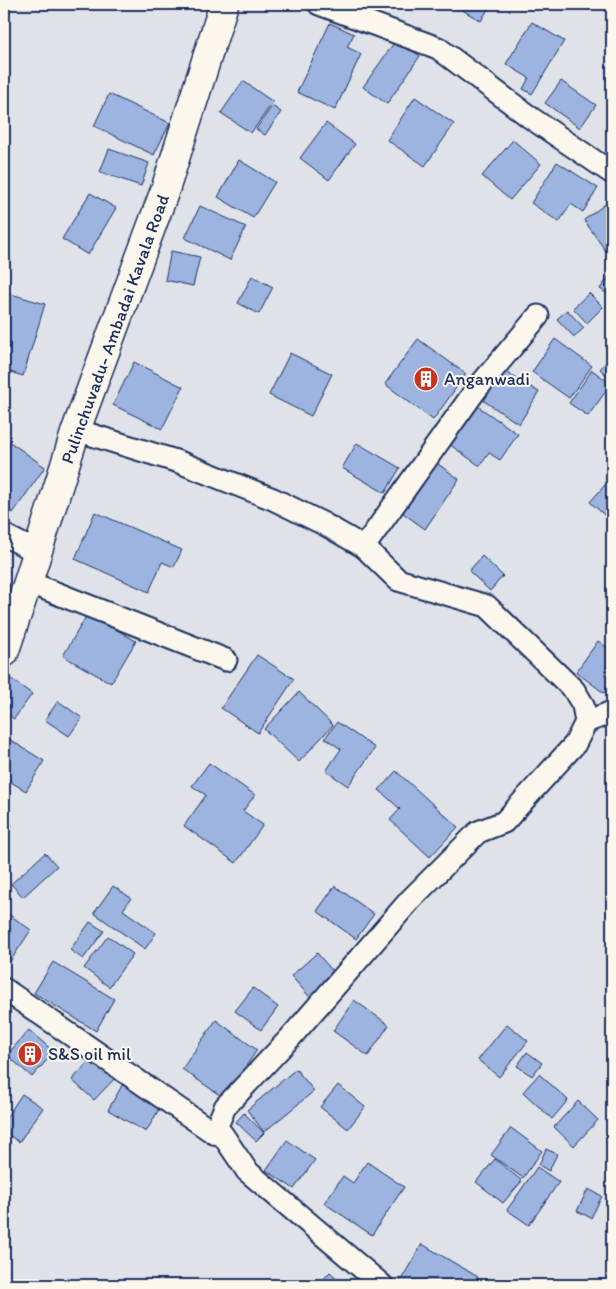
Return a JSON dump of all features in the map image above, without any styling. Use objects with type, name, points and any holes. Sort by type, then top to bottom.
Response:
[{"type":"street","name":"Pulinchuvadu- Ambadai Kavala Road","points":[[4,653],[76,430],[165,190],[224,4]]},
{"type":"street","points":[[319,4],[438,48],[530,118],[612,173]]},
{"type":"street","points":[[364,547],[475,391],[538,316]]},
{"type":"street","points":[[76,430],[179,462],[273,499],[324,524],[364,547],[398,580],[487,606],[574,690],[583,705],[586,722],[575,744],[504,822],[478,832],[411,900],[290,1038],[225,1107],[214,1133]]},
{"type":"street","points":[[4,535],[37,552]]},
{"type":"street","points":[[28,582],[226,660]]},
{"type":"street","points":[[586,722],[612,712]]},
{"type":"street","points":[[4,988],[214,1133],[222,1134],[247,1171],[382,1285]]},
{"type":"building","points":[[417,4],[430,4],[426,10]]},
{"type":"building","points":[[452,4],[491,4],[481,21]]},
{"type":"building","points":[[532,22],[564,41],[532,94],[523,89],[529,78],[506,64]]},
{"type":"building","points":[[330,23],[354,34],[347,47],[361,54],[335,110],[297,92]]},
{"type":"building","points":[[396,40],[420,56],[387,104],[363,87]]},
{"type":"building","points":[[243,81],[273,102],[251,133],[221,113]]},
{"type":"building","points":[[561,81],[596,105],[580,128],[545,103]]},
{"type":"building","points":[[109,94],[170,123],[154,155],[94,126]]},
{"type":"building","points":[[415,97],[454,124],[425,166],[387,140]]},
{"type":"building","points":[[272,106],[281,112],[265,135],[256,129]]},
{"type":"building","points":[[326,123],[355,144],[329,180],[300,158]]},
{"type":"building","points":[[513,140],[541,164],[510,200],[482,176]]},
{"type":"building","points":[[109,149],[149,163],[141,186],[100,172]]},
{"type":"building","points":[[239,160],[275,182],[253,218],[218,197]]},
{"type":"building","points":[[557,162],[598,188],[583,212],[571,204],[559,222],[531,203]]},
{"type":"building","points":[[90,193],[116,208],[88,255],[62,239]]},
{"type":"building","points":[[608,202],[612,208],[612,260],[584,220]]},
{"type":"building","points":[[200,206],[246,227],[230,260],[185,238]]},
{"type":"building","points":[[171,251],[200,257],[193,286],[165,280]]},
{"type":"building","points":[[612,272],[612,297],[600,289]]},
{"type":"building","points":[[252,276],[273,287],[259,314],[238,303]]},
{"type":"building","points":[[4,292],[45,304],[23,376],[4,370]]},
{"type":"building","points":[[589,293],[603,307],[587,323],[573,308]]},
{"type":"building","points":[[567,310],[584,328],[574,337],[557,319]]},
{"type":"building","name":"Anganwadi","points":[[418,339],[466,374],[433,420],[385,384]]},
{"type":"building","points":[[555,339],[592,366],[569,398],[532,372]]},
{"type":"building","points":[[290,353],[332,374],[311,416],[269,395]]},
{"type":"building","points":[[610,358],[612,359],[612,380],[600,369]]},
{"type":"building","points":[[134,362],[183,387],[162,429],[113,405]]},
{"type":"building","points":[[503,370],[539,392],[519,424],[484,401]]},
{"type":"building","points":[[592,370],[611,384],[588,416],[569,403]]},
{"type":"building","points":[[476,405],[518,434],[500,460],[489,453],[480,466],[449,444]]},
{"type":"building","points":[[10,442],[45,467],[13,513],[4,506],[4,451]]},
{"type":"building","points":[[357,443],[400,468],[385,493],[342,468]]},
{"type":"building","points":[[431,459],[459,479],[425,529],[396,508]]},
{"type":"building","points":[[605,485],[612,492],[612,522],[590,502]]},
{"type":"building","points":[[95,512],[182,550],[174,567],[162,562],[149,592],[75,559]]},
{"type":"building","points":[[482,556],[503,576],[490,591],[469,571]]},
{"type":"building","points":[[88,613],[136,641],[111,683],[63,656]]},
{"type":"building","points":[[598,641],[612,651],[612,681],[604,693],[576,672]]},
{"type":"building","points":[[257,655],[294,679],[258,733],[221,708]]},
{"type":"building","points":[[10,678],[32,694],[14,719],[4,712],[4,686]]},
{"type":"building","points":[[299,692],[333,725],[299,762],[264,729]]},
{"type":"building","points":[[58,701],[82,718],[69,736],[45,720]]},
{"type":"building","points":[[337,722],[375,748],[348,786],[326,771],[341,749],[325,738]]},
{"type":"building","points":[[4,736],[44,761],[26,791],[4,778]]},
{"type":"building","points":[[209,763],[255,795],[243,811],[263,825],[236,863],[184,826],[206,795],[192,786]]},
{"type":"building","points":[[396,771],[458,827],[430,857],[390,820],[400,809],[379,790]]},
{"type":"building","points":[[4,820],[12,825],[5,838],[4,837]]},
{"type":"building","points":[[45,853],[57,866],[23,897],[11,884]]},
{"type":"building","points":[[113,886],[131,898],[123,910],[156,933],[145,949],[94,913]]},
{"type":"building","points":[[335,886],[374,914],[356,939],[317,911]]},
{"type":"building","points":[[4,911],[31,930],[9,963],[4,959]]},
{"type":"building","points":[[90,922],[104,931],[83,959],[70,950]]},
{"type":"building","points":[[108,936],[133,954],[109,987],[84,968]]},
{"type":"building","points":[[317,953],[340,980],[315,1003],[291,976]]},
{"type":"building","points":[[53,962],[114,999],[96,1031],[34,993]]},
{"type":"building","points":[[253,988],[278,1007],[261,1030],[235,1011]]},
{"type":"building","points":[[354,1000],[389,1025],[368,1056],[333,1031]]},
{"type":"building","points":[[216,1020],[257,1050],[224,1098],[182,1069]]},
{"type":"building","points":[[507,1024],[528,1041],[499,1077],[478,1060]]},
{"type":"building","name":"S&S oil mil","points":[[29,1030],[54,1052],[32,1077],[7,1055]]},
{"type":"building","points":[[527,1052],[542,1063],[532,1076],[517,1066]]},
{"type":"building","points":[[96,1053],[119,1074],[94,1100],[72,1080]]},
{"type":"building","points":[[296,1069],[314,1091],[264,1132],[247,1110]]},
{"type":"building","points":[[539,1074],[568,1100],[552,1119],[523,1092]]},
{"type":"building","points":[[124,1082],[162,1104],[146,1132],[108,1110]]},
{"type":"building","points":[[338,1085],[365,1107],[348,1129],[320,1107]]},
{"type":"building","points":[[22,1094],[43,1108],[19,1142],[4,1132],[4,1121]]},
{"type":"building","points":[[578,1101],[598,1120],[574,1146],[554,1127]]},
{"type":"building","points":[[244,1113],[264,1133],[256,1141],[236,1122]]},
{"type":"building","points":[[511,1128],[542,1151],[523,1178],[491,1155]]},
{"type":"building","points":[[287,1140],[315,1160],[294,1189],[266,1170]]},
{"type":"building","points":[[546,1149],[557,1154],[549,1171],[539,1165]]},
{"type":"building","points":[[495,1159],[522,1181],[503,1203],[476,1182]]},
{"type":"building","points":[[367,1162],[404,1187],[372,1235],[324,1203],[343,1176],[353,1183]]},
{"type":"building","points":[[537,1167],[559,1182],[529,1225],[507,1210]]},
{"type":"building","points":[[588,1189],[602,1196],[591,1218],[577,1211]]},
{"type":"building","points":[[422,1244],[478,1277],[473,1285],[398,1285]]},
{"type":"building","points":[[330,1272],[344,1285],[318,1285]]},
{"type":"place","name":"Anganwadi","points":[[426,379]]},
{"type":"place","name":"S&S oil mil","points":[[30,1054]]}]
